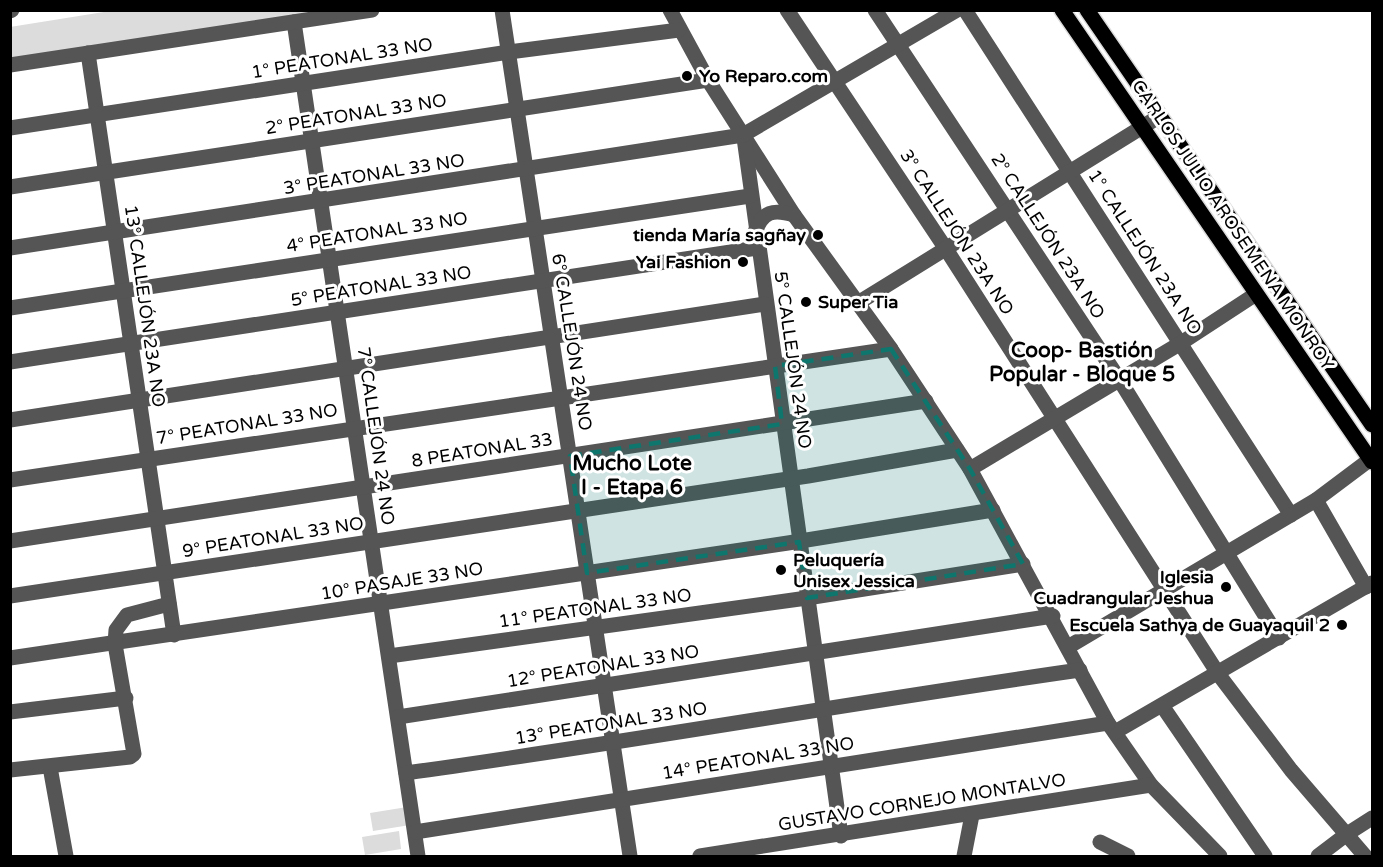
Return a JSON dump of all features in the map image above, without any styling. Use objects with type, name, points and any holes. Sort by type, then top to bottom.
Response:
[{"type":"main road","name":"CARLOS JULIO AROSEMENA MONROY","points":[[1062,10],[1372,460]]},
{"type":"main road","name":"CARLOS JULIO AROSEMENA MONROY","points":[[1087,10],[1372,425]]},
{"type":"street","points":[[10,65],[372,10]]},
{"type":"street","name":"6° CALLEJÓN 24 NO","points":[[502,10],[630,856]]},
{"type":"street","points":[[669,10],[708,80],[794,215],[891,349],[970,469],[1053,616],[1112,728],[1151,785],[1220,856]]},
{"type":"street","name":"3° CALLEJÓN 23A NO","points":[[787,10],[946,249],[1166,590],[1218,675],[1291,770],[1365,856]]},
{"type":"street","name":"2° CALLEJÓN 23A NO","points":[[875,10],[1119,379],[1279,638]]},
{"type":"street","points":[[743,135],[957,10]]},
{"type":"street","name":"1° CALLEJÓN 23A NO","points":[[965,10],[1291,515]]},
{"type":"street","name":"7° CALLEJÓN 24 NO","points":[[294,22],[418,856]]},
{"type":"street","name":"1° PEATONAL 33 NO","points":[[10,128],[509,52],[679,30]]},
{"type":"street","name":"13° CALLEJÓN 23A NO","points":[[88,53],[174,635]]},
{"type":"street","name":"2° PEATONAL 33 NO","points":[[10,187],[708,80]]},
{"type":"street","points":[[858,303],[1160,116]]},
{"type":"street","name":"3° PEATONAL 33 NO","points":[[10,248],[743,135]]},
{"type":"street","name":"5° CALLEJÓN 24 NO","points":[[743,135],[821,708],[841,836]]},
{"type":"street","name":"4° PEATONAL 33 NO","points":[[10,308],[750,196]]},
{"type":"street","points":[[756,240],[759,222],[769,212],[777,210],[794,215]]},
{"type":"street","name":"5° PEATONAL 33 NO","points":[[10,362],[543,280],[756,240]]},
{"type":"street","points":[[970,469],[1181,343],[1256,294]]},
{"type":"street","points":[[10,420],[765,304]]},
{"type":"street","name":"7° PEATONAL 33 NO","points":[[10,480],[561,396],[891,349]]},
{"type":"street","name":"8 PEATONAL 33","points":[[10,541],[782,424],[926,400]]},
{"type":"street","name":"9° PEATONAL 33 NO","points":[[10,596],[790,479],[957,450]]},
{"type":"street","points":[[1068,646],[1228,554],[1316,500],[1372,460]]},
{"type":"street","points":[[1316,500],[1369,585]]},
{"type":"street","name":"10° PASAJE 33 NO","points":[[10,658],[587,573],[993,510]]},
{"type":"street","name":"11° PEATONAL 33 NO","points":[[388,656],[807,598],[1023,564]]},
{"type":"street","name":"14° PEATONAL 33 NO","points":[[414,832],[831,766],[1112,728],[1163,707],[1369,585]]},
{"type":"street","points":[[10,770],[130,757],[134,754],[115,644],[116,630],[127,615],[169,604]]},
{"type":"street","name":"12° PEATONAL 33 NO","points":[[398,717],[604,687],[814,650],[1053,616]]},
{"type":"street","name":"13° PEATONAL 33 NO","points":[[406,773],[613,744],[821,708],[1080,670]]},
{"type":"street","points":[[10,712],[126,698]]},
{"type":"street","points":[[1163,707],[1265,856]]},
{"type":"street","points":[[50,767],[66,856]]},
{"type":"street","name":"GUSTAVO CORNEJO MONTALVO","points":[[700,856],[841,836],[1151,785]]},
{"type":"street","points":[[964,856],[972,815]]},
{"type":"street","points":[[1318,856],[1372,818]]},
{"type":"street","points":[[1100,842],[1128,856]]},
{"type":"highlighted area","points":[[891,349],[970,469],[1023,564],[807,598],[799,542],[587,573],[570,456],[782,424],[775,366]]},
{"type":"shaded area","points":[[110,11],[352,11],[11,60],[10,27]]},
{"type":"shaded area","points":[[407,807],[410,825],[373,831],[370,813]]},
{"type":"shaded area","points":[[399,831],[401,849],[365,855],[362,837]]},
{"type":"place","name":"Yo Reparo.com","points":[[687,76]]},
{"type":"place","name":"tienda María sagñay","points":[[818,235]]},
{"type":"place","name":"Yai Fashion","points":[[743,262]]},
{"type":"place","name":"Super Tia","points":[[806,302]]},
{"type":"place","name":"Peluquería Unisex Jessica","points":[[781,570]]},
{"type":"place","name":"Iglesia Cuadrangular Jeshua","points":[[1226,587]]},
{"type":"place","name":"Escuela Sathya de Guayaquil 2","points":[[1342,625]]},
{"type":"district","name":"Coop- Bastión Popular - Bloque 5","points":[[1082,362]]},
{"type":"district","name":"Mucho Lote I - Etapa 6","points":[[632,475]]}]
